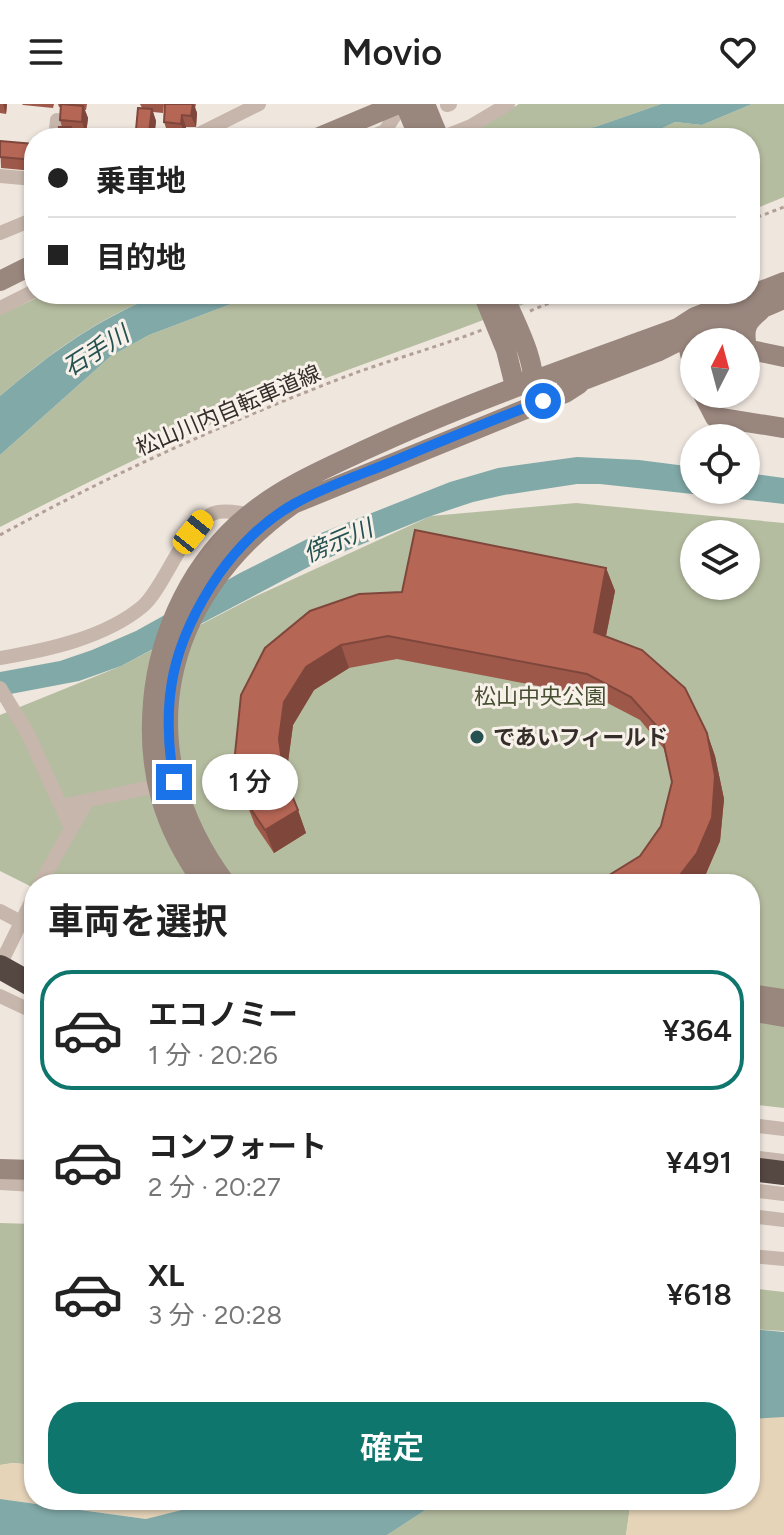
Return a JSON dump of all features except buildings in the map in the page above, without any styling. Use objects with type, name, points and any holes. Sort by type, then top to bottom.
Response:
[{"type":"highway","points":[[0,966],[24,980]]},
{"type":"highway","points":[[760,1170],[784,1173]]},
{"type":"street","points":[[208,128],[242,108],[259,104]]},
{"type":"street","points":[[402,104],[428,128],[471,126],[508,104]]},
{"type":"street","points":[[342,128],[402,104]]},
{"type":"street","points":[[387,128],[402,104]]},
{"type":"street","points":[[56,128],[57,120]]},
{"type":"street","points":[[0,176],[24,178]]},
{"type":"street","points":[[0,233],[24,223]]},
{"type":"street","points":[[1,279],[24,269]]},
{"type":"street","points":[[760,294],[784,282]]},
{"type":"street","points":[[0,308],[24,296]]},
{"type":"street","points":[[694,328],[784,299]]},
{"type":"street","points":[[693,328],[740,304]]},
{"type":"street","points":[[502,307],[506,350],[513,378],[530,379],[550,390],[571,377],[680,333]]},
{"type":"street","points":[[502,307],[530,379],[520,410]]},
{"type":"street","points":[[745,328],[763,308]]},
{"type":"street","points":[[657,352],[680,336]]},
{"type":"street","points":[[482,399],[496,389],[503,378],[506,350]]},
{"type":"street","points":[[760,350],[784,357]]},
{"type":"street","points":[[164,679],[170,623],[214,550],[249,514],[296,483],[530,379],[543,370],[571,377],[657,352],[671,352],[680,356]]},
{"type":"street","points":[[197,874],[175,837],[151,722],[164,679],[187,627],[219,575],[250,538],[293,504],[565,393],[571,377]]},
{"type":"street","points":[[710,408],[715,417],[724,421],[784,428]]},
{"type":"street","points":[[0,658],[68,643],[106,628],[141,608],[153,596],[180,547],[205,517],[216,512],[249,514]]},
{"type":"street","points":[[3,694],[28,734],[71,828]]},
{"type":"street","points":[[61,806],[165,784]]},
{"type":"street","points":[[165,784],[219,874]]},
{"type":"street","points":[[46,874],[87,801]]},
{"type":"street","points":[[0,911],[24,924]]},
{"type":"street","points":[[0,966],[24,917]]},
{"type":"street","points":[[760,995],[784,999]]},
{"type":"street","points":[[0,996],[24,1007]]},
{"type":"street","points":[[760,1013],[784,1017]]},
{"type":"street","points":[[760,1126],[784,1129]]},
{"type":"street","points":[[760,1158],[784,1161]]},
{"type":"street","points":[[0,1169],[24,1170]]},
{"type":"street","points":[[0,1183],[24,1184]]},
{"type":"street","points":[[760,1191],[784,1194]]},
{"type":"street","points":[[760,1217],[784,1220]]},
{"type":"street","points":[[760,1257],[784,1259]]},
{"type":"path","points":[[760,216],[784,207]]},
{"type":"path","points":[[532,310],[547,304]]},
{"type":"path","name":"松山川内自転車道線","points":[[0,535],[99,484],[271,408],[355,373],[476,332]]},
{"type":"green space","points":[[519,104],[661,104],[595,127],[480,128]]},
{"type":"green space","points":[[752,104],[784,104],[784,197],[760,207],[760,128],[663,128],[675,122],[702,125]]},
{"type":"green space","points":[[24,304],[137,304],[76,338],[0,396],[0,315]]},
{"type":"green space","points":[[231,304],[524,304],[242,411],[0,527],[0,455],[111,356],[149,335]]},
{"type":"green space","name":"松山中央公園","points":[[576,503],[753,520],[680,520],[680,600],[760,600],[760,521],[784,523],[784,1108],[760,1105],[760,874],[24,874],[24,883],[0,871],[0,715],[121,666],[252,598],[431,516]]},
{"type":"green space","points":[[0,1223],[24,1224],[24,1464],[0,1465]]},
{"type":"green space","points":[[760,1289],[784,1292],[784,1331],[760,1330]]},
{"type":"green space","points":[[426,1510],[630,1510],[626,1535],[387,1535]]},
{"type":"sand","points":[[784,1417],[784,1535],[626,1535],[630,1510],[760,1510],[760,1418]]},
{"type":"sand","points":[[24,1464],[24,1502],[0,1499],[0,1465]]},
{"type":"sand","points":[[81,1510],[182,1510],[147,1519]]},
{"type":"water","points":[[661,104],[752,104],[702,125],[675,122],[663,128],[587,128]]},
{"type":"water","name":"石手川","points":[[137,304],[231,304],[149,335],[111,356],[0,455],[0,396],[76,338]]},
{"type":"water","name":"傍示川","points":[[577,457],[680,465],[680,493],[577,484],[473,502],[316,563],[121,666],[79,681],[0,696],[0,672],[60,661],[92,650],[136,631],[311,537],[450,482],[498,468]]},
{"type":"water","points":[[760,475],[784,478],[784,504],[760,501]]},
{"type":"water","points":[[760,1330],[784,1332],[784,1417],[760,1418]]},
{"type":"water","points":[[0,1499],[24,1502],[24,1510],[80,1510],[146,1519],[182,1510],[426,1510],[387,1535],[0,1535]]},
{"type":"place","name":"であいフィールド","points":[[477,737]]},
{"type":"route","points":[[174,782],[168,720],[178,652],[201,600],[228,561],[250,538],[293,504],[543,401]]}]
